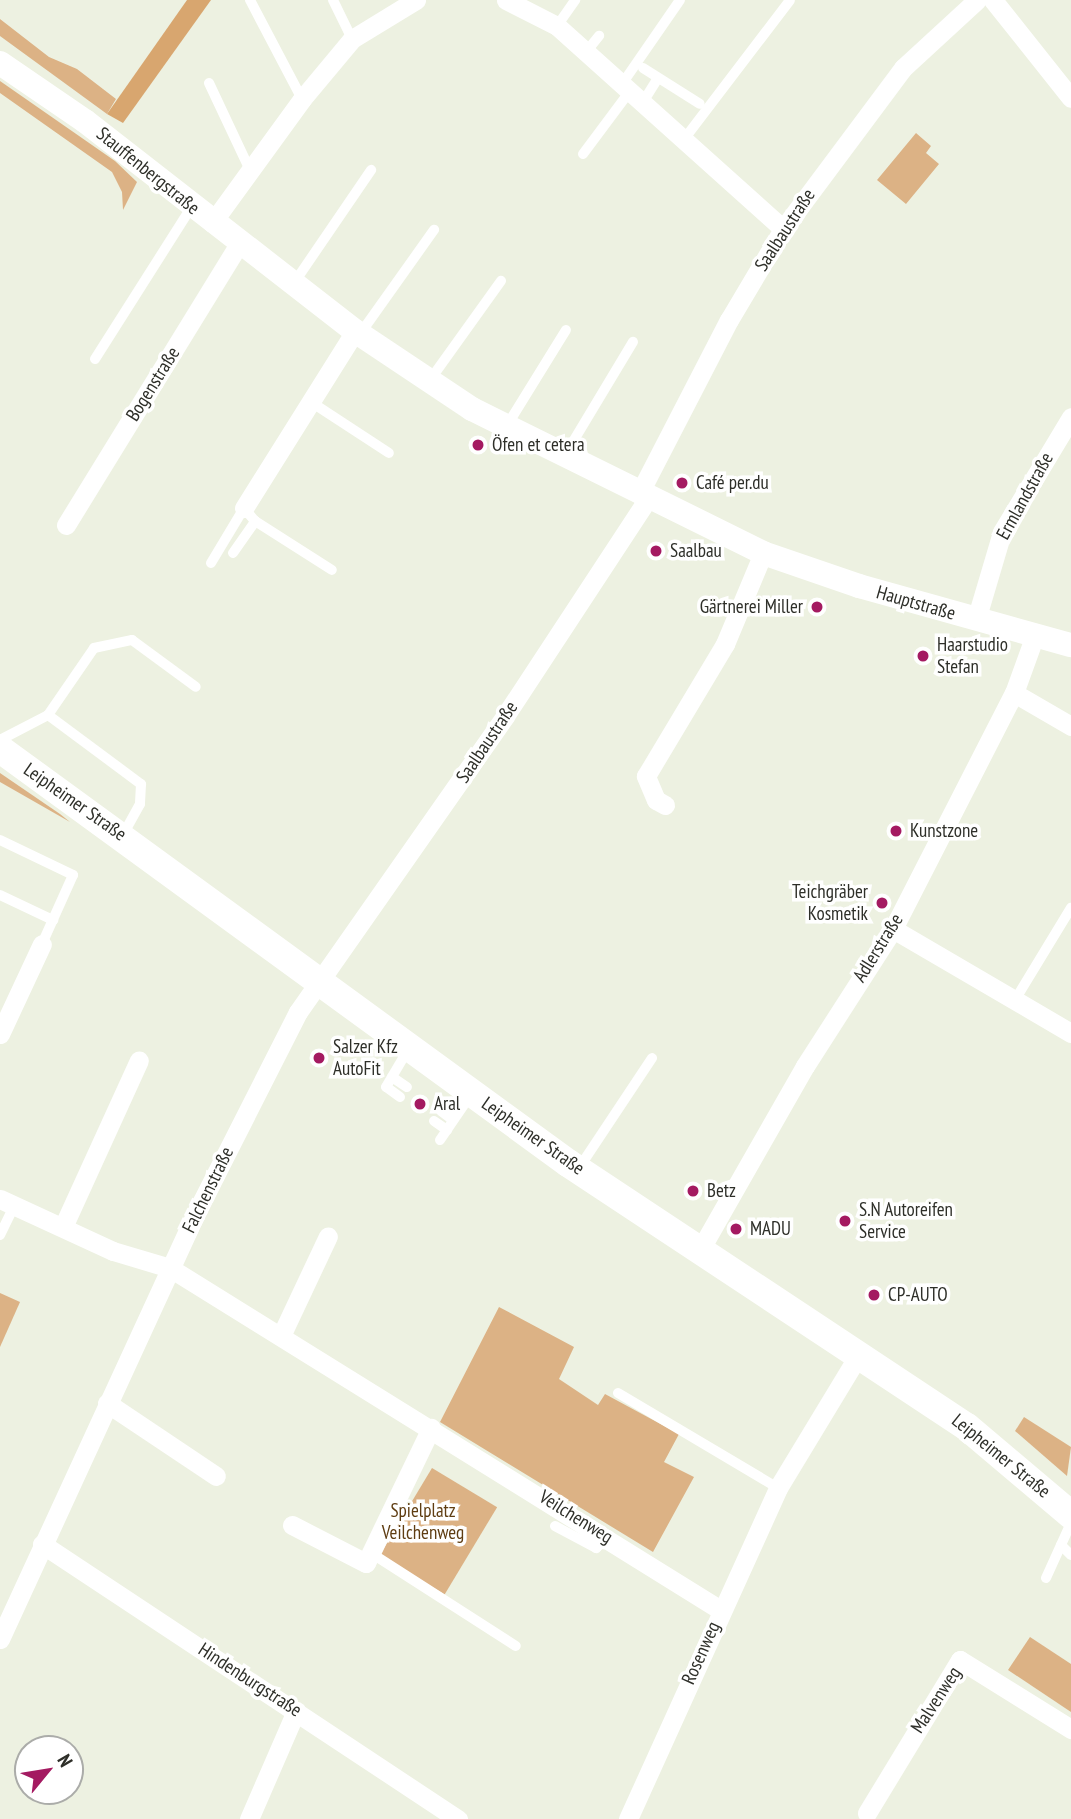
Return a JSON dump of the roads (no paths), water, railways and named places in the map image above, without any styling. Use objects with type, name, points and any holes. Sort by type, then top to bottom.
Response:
[{"type":"main road","name":"Leipheimer Straße","points":[[0,749],[122,835],[318,982],[579,1170],[967,1427],[1071,1515]]},
{"type":"street","points":[[212,223],[302,99],[352,38],[416,0]]},
{"type":"street","name":"Saalbaustraße","points":[[318,982],[505,716],[643,496],[729,320],[783,229],[903,68],[976,0]]},
{"type":"street","points":[[993,0],[1071,98]]},
{"type":"street","points":[[519,2],[557,26],[685,138],[783,229]]},
{"type":"street","name":"Stauffenbergstraße","points":[[0,63],[85,121],[239,244],[428,383],[506,427],[643,496]]},
{"type":"street","name":"Bogenstraße","points":[[66,525],[239,244]]},
{"type":"street","points":[[249,514],[311,402],[357,333]]},
{"type":"street","name":"Ermlandstraße","points":[[976,620],[1002,532],[1071,417]]},
{"type":"street","name":"Hauptstraße","points":[[643,496],[763,553],[976,620],[1071,645]]},
{"type":"street","points":[[666,805],[656,800],[646,776],[725,644],[763,553]]},
{"type":"street","name":"Adlerstraße","points":[[700,1250],[805,1066],[893,929],[1014,693],[1035,635]]},
{"type":"street","points":[[1014,693],[1071,726]]},
{"type":"street","points":[[893,929],[1071,1033]]},
{"type":"street","points":[[0,1034],[42,944]]},
{"type":"street","name":"Falchenstraße","points":[[0,1639],[170,1268],[259,1086],[318,982]]},
{"type":"street","points":[[63,1227],[139,1060]]},
{"type":"street","name":"Veilchenweg","points":[[7,1202],[113,1251],[170,1268],[719,1609]]},
{"type":"street","points":[[281,1336],[328,1236]]},
{"type":"street","name":"Rosenweg","points":[[628,1819],[719,1609],[778,1488],[859,1354]]},
{"type":"street","points":[[107,1403],[216,1476]]},
{"type":"street","points":[[292,1525],[366,1563],[431,1428]]},
{"type":"street","name":"Hindenburgstraße","points":[[42,1544],[458,1819]]},
{"type":"street","name":"Malvenweg","points":[[867,1813],[960,1660],[1071,1728]]},
{"type":"street","points":[[249,1819],[296,1710]]},
{"type":"lane","points":[[250,0],[302,99]]},
{"type":"lane","points":[[333,0],[352,38]]},
{"type":"lane","points":[[557,26],[575,0]]},
{"type":"lane","points":[[583,155],[631,92],[680,0]]},
{"type":"lane","points":[[685,138],[790,0]]},
{"type":"lane","points":[[586,52],[599,36]]},
{"type":"lane","points":[[643,68],[695,103]]},
{"type":"lane","points":[[631,92],[658,78]]},
{"type":"lane","points":[[209,83],[250,170]]},
{"type":"lane","points":[[293,285],[371,170]]},
{"type":"lane","points":[[95,359],[192,206]]},
{"type":"lane","points":[[357,333],[434,230]]},
{"type":"lane","points":[[428,383],[501,281]]},
{"type":"lane","points":[[506,427],[566,330]]},
{"type":"lane","points":[[564,457],[633,342]]},
{"type":"lane","points":[[311,402],[389,453]]},
{"type":"lane","points":[[233,553],[249,514]]},
{"type":"lane","points":[[211,563],[249,514]]},
{"type":"lane","points":[[249,514],[332,570]]},
{"type":"lane","points":[[0,740],[48,715],[94,648],[132,640],[196,687]]},
{"type":"lane","points":[[48,715],[90,750],[141,785],[140,804],[122,835]]},
{"type":"lane","points":[[0,841],[74,875],[42,944]]},
{"type":"lane","points":[[0,895],[53,920]]},
{"type":"lane","points":[[1015,1000],[1071,908]]},
{"type":"lane","points":[[400,1097],[386,1087],[409,1048]]},
{"type":"lane","points":[[579,1170],[652,1058]]},
{"type":"lane","points":[[392,1077],[407,1087]]},
{"type":"lane","points":[[440,1140],[472,1093]]},
{"type":"lane","points":[[441,1111],[453,1120]]},
{"type":"lane","points":[[434,1121],[447,1130]]},
{"type":"lane","points":[[0,1235],[7,1202]]},
{"type":"lane","points":[[618,1393],[778,1488]]},
{"type":"lane","points":[[1046,1577],[1071,1523]]},
{"type":"lane","points":[[555,1526],[596,1548],[608,1538]]},
{"type":"lane","points":[[1059,1550],[1068,1559]]},
{"type":"lane","points":[[371,1553],[516,1646]]},
{"type":"place","name":"Öfen et cetera","points":[[478,445]]},
{"type":"place","name":"Café per.du","points":[[682,483]]},
{"type":"place","name":"Saalbau","points":[[656,551]]},
{"type":"place","name":"Gärtnerei Miller","points":[[817,607]]},
{"type":"place","name":"Haarstudio Stefan","points":[[923,656]]},
{"type":"place","name":"Kunstzone","points":[[896,831]]},
{"type":"place","name":"Teichgräber Kosmetik","points":[[882,903]]},
{"type":"place","name":"Salzer Kfz AutoFit","points":[[319,1058]]},
{"type":"place","name":"Aral","points":[[420,1104]]},
{"type":"place","name":"Betz","points":[[693,1191]]},
{"type":"place","name":"S.N Autoreifen Service","points":[[845,1221]]},
{"type":"place","name":"MADU","points":[[736,1229]]},
{"type":"place","name":"CP-AUTO","points":[[874,1295]]},
{"type":"park label","name":"Spielplatz Veilchenweg","points":[[423,1522]]}]
